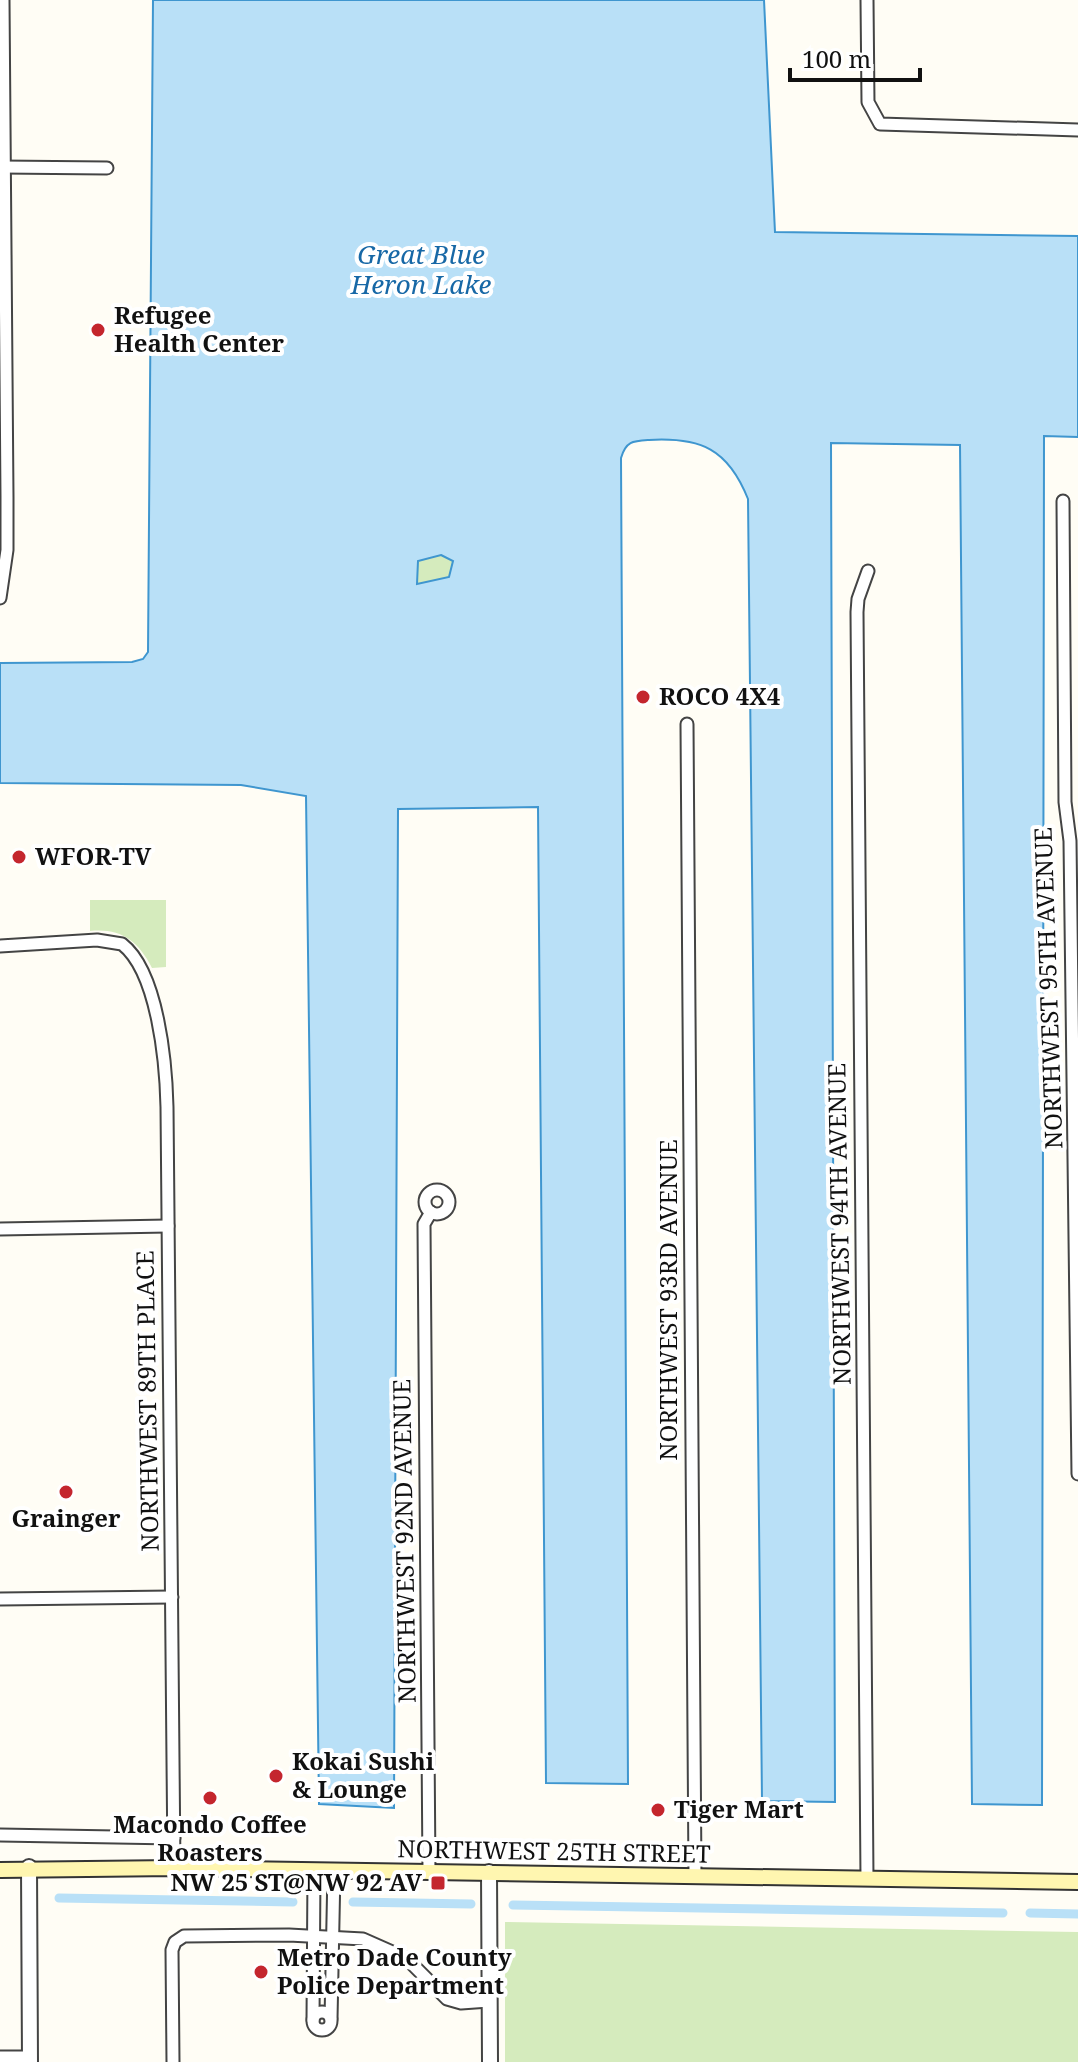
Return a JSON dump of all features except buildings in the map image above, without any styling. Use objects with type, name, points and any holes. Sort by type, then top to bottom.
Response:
[{"type":"main road","name":"NORTHWEST 25TH STREET","points":[[0,1860],[29,1867]]},
{"type":"main road","name":"NORTHWEST 25TH STREET","points":[[0,1870],[29,1867],[174,1868],[1078,1882]]},
{"type":"street","points":[[0,598],[4,515],[3,0]]},
{"type":"street","points":[[867,0],[868,102],[872,116],[880,124],[1078,130]]},
{"type":"street","points":[[2,167],[107,168]]},
{"type":"street","name":"NORTHWEST 95TH AVENUE","points":[[1063,501],[1065,802],[1070,841],[1076,1094],[1078,1474]]},
{"type":"street","name":"NORTHWEST 94TH AVENUE","points":[[867,1879],[857,612],[858,599],[868,571]]},
{"type":"street","name":"NORTHWEST 93RD AVENUE","points":[[687,724],[695,1876]]},
{"type":"street","name":"NORTHWEST 89TH PLACE","points":[[0,946],[97,940],[122,944],[143,974],[162,1044],[167,1107],[174,1868]]},
{"type":"street","name":"NORTHWEST 92ND AVENUE","points":[[429,1872],[424,1224],[431,1212]]},
{"type":"street","points":[[0,1229],[168,1226]]},
{"type":"street","points":[[0,1599],[172,1597]]},
{"type":"street","points":[[0,1835],[174,1838]]},
{"type":"street","points":[[0,2057],[30,2060],[29,1867]]},
{"type":"street","points":[[314,1870],[313,2020],[320,2012],[331,2019],[334,1870]]},
{"type":"street","points":[[489,1872],[490,2062]]},
{"type":"street","points":[[313,1919],[333,1919]]},
{"type":"street","points":[[173,2062],[172,1952],[175,1942],[187,1936],[278,1937],[301,1941],[313,1937],[363,1939],[393,1950],[451,2001],[489,2001]]},
{"type":"green space","points":[[441,555],[453,561],[449,577],[417,584],[418,561]]},
{"type":"green space","points":[[90,900],[166,900],[166,967],[152,968],[141,950],[119,934],[90,931]]},
{"type":"green space","points":[[505,1922],[1078,1932],[1078,2062],[505,2062]]},
{"type":"water","name":"Great Blue Heron Lake","points":[[153,0],[764,0],[775,232],[1078,236],[1078,437],[1044,436],[1042,1805],[972,1804],[960,445],[831,443],[835,1802],[762,1801],[748,499],[740,482],[722,458],[698,444],[684,441],[634,442],[625,448],[621,458],[628,1784],[546,1783],[538,807],[398,809],[394,1808],[319,1804],[306,796],[241,785],[0,783],[0,663],[132,662],[143,659],[148,652]],"holes":[[[441,555],[453,561],[449,577],[417,584],[418,561]]]},
{"type":"waterway","points":[[59,1898],[293,1902]]},
{"type":"waterway","points":[[353,1902],[471,1904]]},
{"type":"waterway","points":[[513,1905],[1003,1913]]},
{"type":"waterway","points":[[1030,1913],[1078,1914]]},
{"type":"place","name":"Refugee Health Center","points":[[98,330]]},
{"type":"place","name":"ROCO 4X4","points":[[643,697]]},
{"type":"place","name":"WFOR-TV","points":[[19,857]]},
{"type":"place","name":"Grainger","points":[[66,1492]]},
{"type":"place","name":"Kokai Sushi & Lounge","points":[[276,1776]]},
{"type":"place","name":"Macondo Coffee Roasters","points":[[210,1798]]},
{"type":"place","name":"Tiger Mart","points":[[658,1810]]},
{"type":"place","name":"NW 25 ST@NW 92 AV","points":[[438,1883]]},
{"type":"place","name":"Metro Dade County Police Department","points":[[261,1972]]}]
